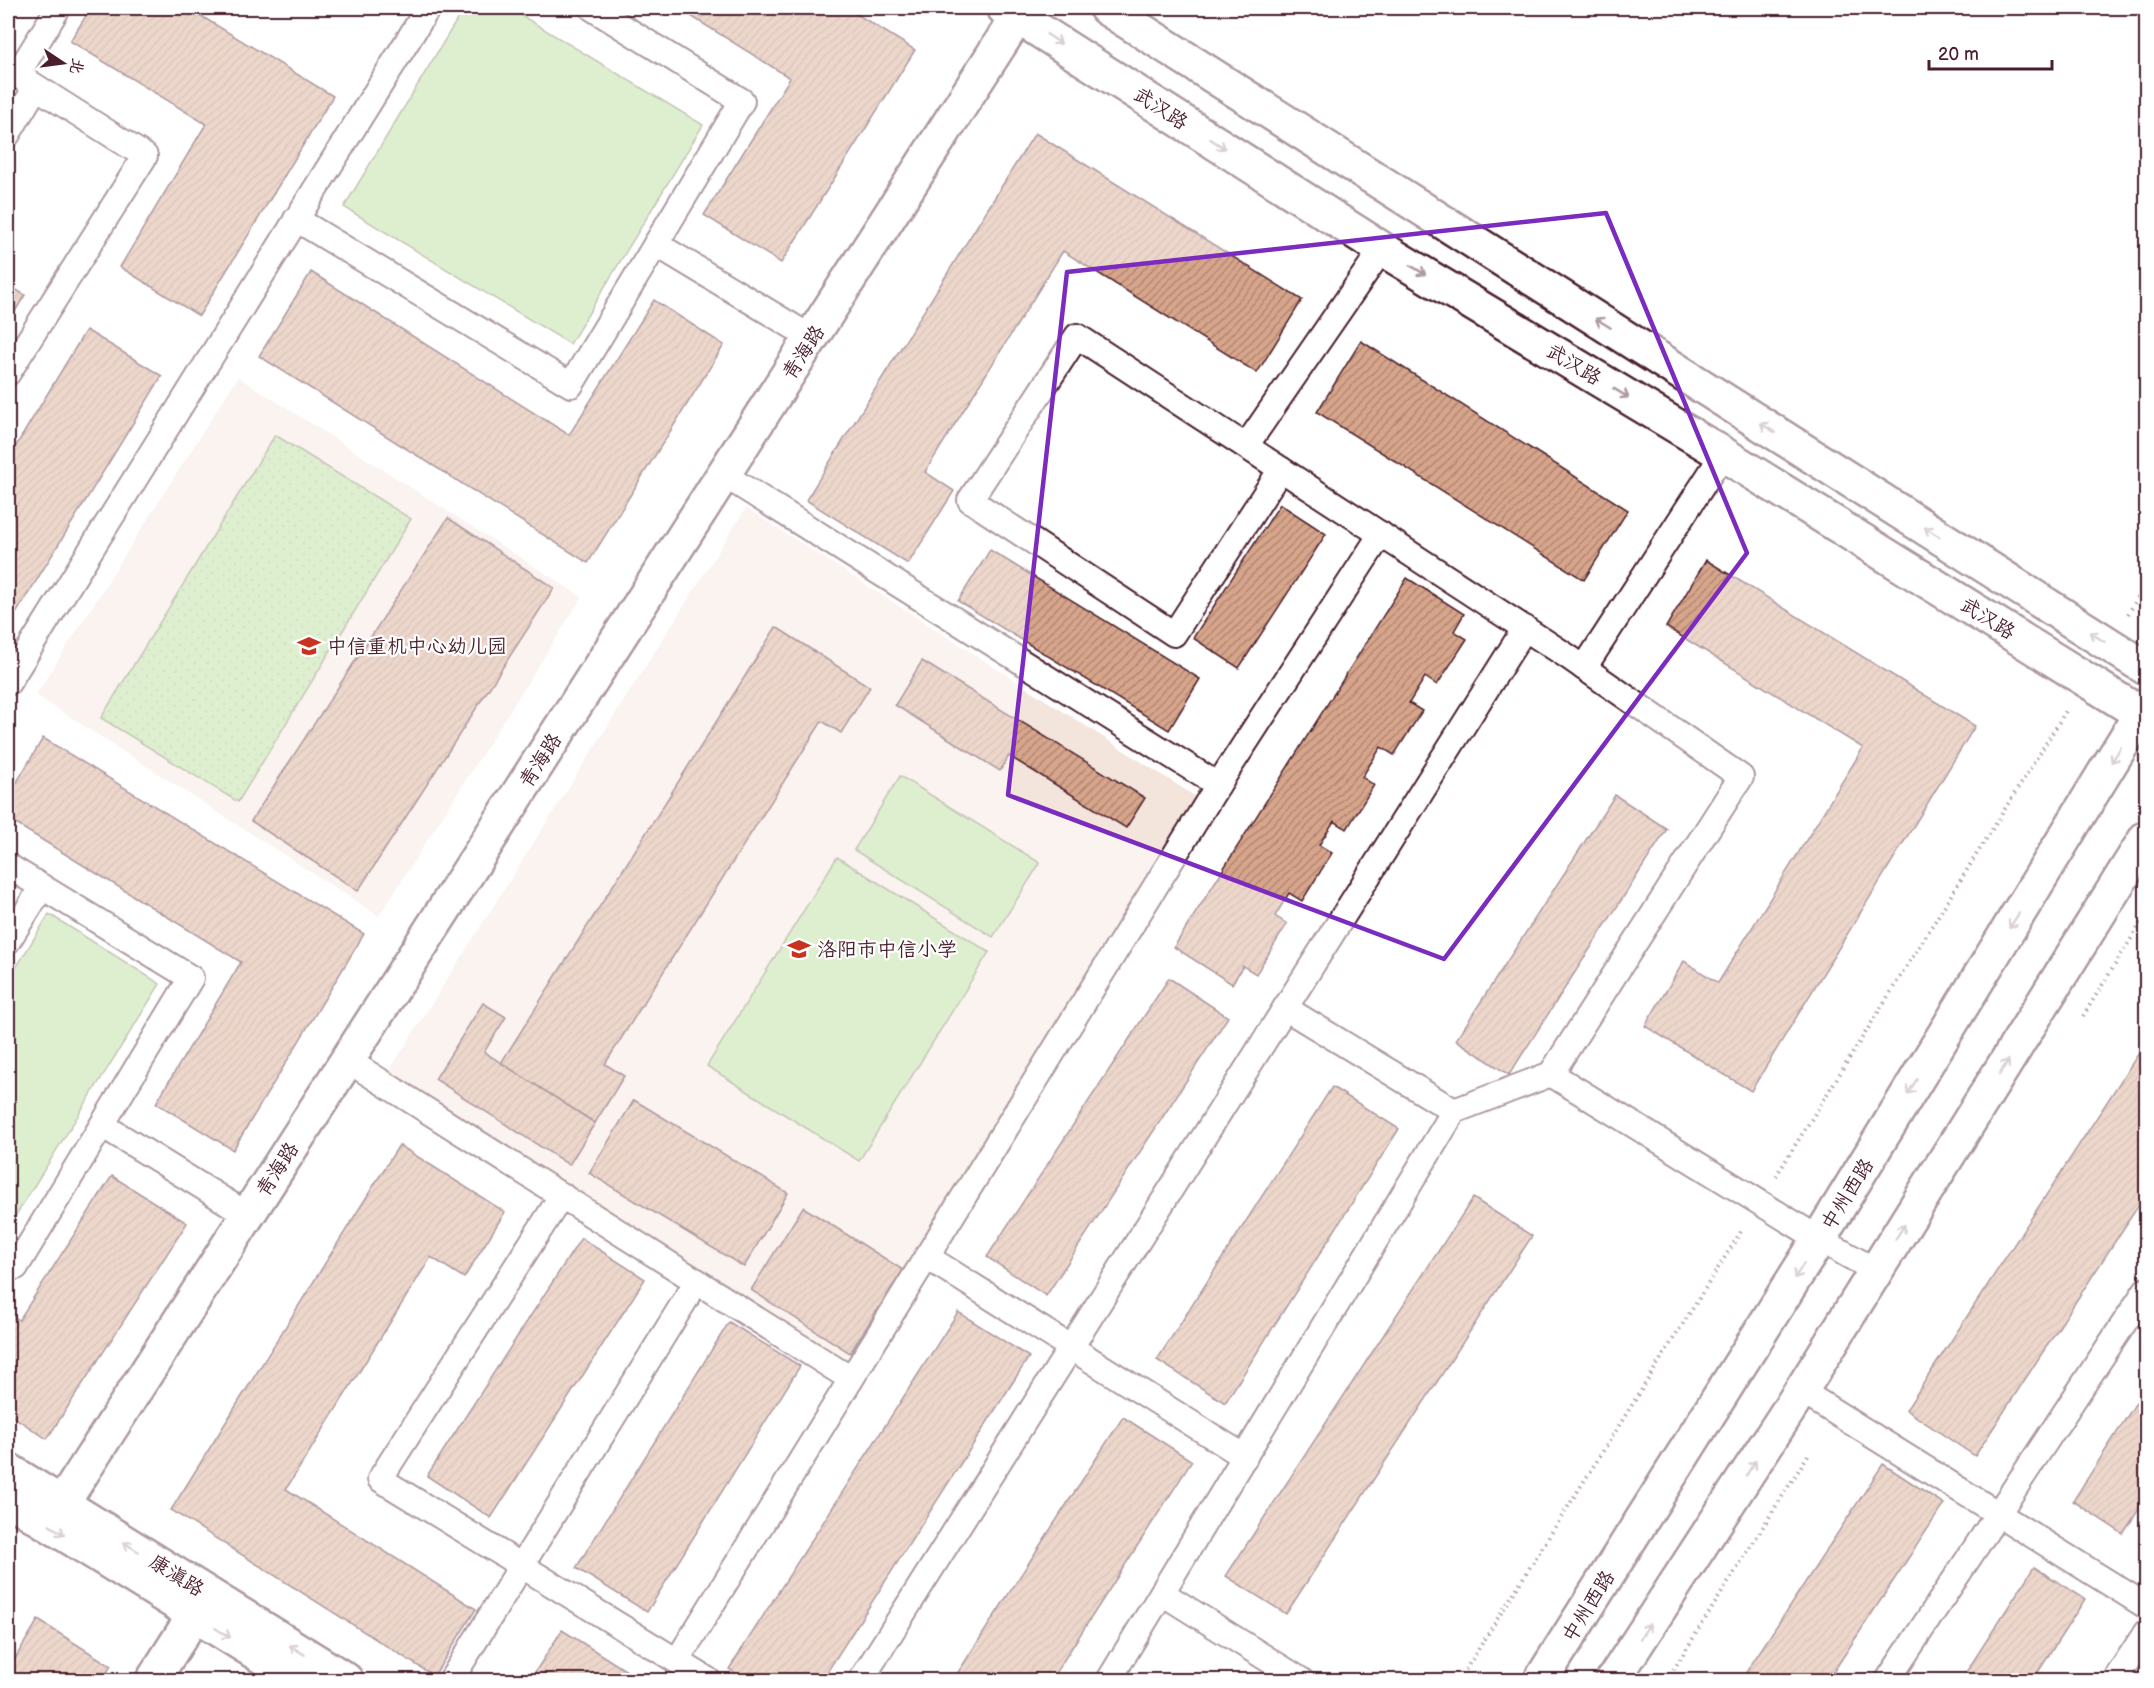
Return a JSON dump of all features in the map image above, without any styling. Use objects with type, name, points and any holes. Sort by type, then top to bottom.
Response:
[{"type":"main road","points":[[1106,8],[2146,668]]},
{"type":"main road","name":"武汉路","points":[[1011,12],[1382,249],[1723,454],[2086,679],[2145,712]]},
{"type":"main road","name":"青海路","points":[[62,1504],[812,338],[1011,12]]},
{"type":"main road","name":"中州西路","points":[[1541,1680],[1819,1239],[2145,712]]},
{"type":"main road","points":[[1613,1680],[1801,1391],[2146,838]]},
{"type":"main road","name":"康滇路","points":[[8,1470],[62,1504],[300,1680]]},
{"type":"main road","name":"康滇路","points":[[8,1500],[346,1680]]},
{"type":"main road","points":[[153,1680],[200,1604]]},
{"type":"lane","points":[[8,134],[20,77],[58,8]]},
{"type":"lane","points":[[8,683],[428,8]]},
{"type":"lane","points":[[296,219],[571,385],[742,101],[593,8]]},
{"type":"lane","points":[[8,374],[145,156],[20,77]]},
{"type":"lane","points":[[656,244],[812,338]]},
{"type":"lane","points":[[1246,446],[1382,249]]},
{"type":"lane","points":[[1109,1680],[1454,1111],[1551,1074],[1741,777],[1525,628],[1077,336],[970,500],[1174,634],[1281,469]]},
{"type":"lane","points":[[1584,668],[1723,454]]},
{"type":"lane","points":[[724,475],[1218,785]]},
{"type":"lane","points":[[677,1661],[1218,785],[1381,534]]},
{"type":"lane","points":[[861,1680],[1525,628]]},
{"type":"lane","points":[[8,866],[191,978],[16,1267],[8,1261]]},
{"type":"lane","points":[[8,941],[42,887]]},
{"type":"lane","points":[[1285,1008],[1454,1111]]},
{"type":"lane","points":[[347,1060],[851,1379]]},
{"type":"lane","points":[[1551,1074],[1819,1239],[1876,1271]]},
{"type":"lane","points":[[102,1125],[248,1215]]},
{"type":"lane","points":[[562,1195],[380,1479],[708,1680]]},
{"type":"lane","points":[[927,1257],[1245,1457]]},
{"type":"lane","points":[[451,1680],[697,1281]]},
{"type":"lane","points":[[1888,1680],[2146,1290]]},
{"type":"lane","points":[[1801,1391],[2146,1606]]},
{"type":"lane","points":[[1162,1593],[1301,1680]]},
{"type":"lane","points":[[2115,1680],[2146,1632]]},
{"type":"path","points":[[2109,644],[2146,584]]},
{"type":"path","points":[[1459,1680],[2086,679]]},
{"type":"highlighted area","points":[[1606,213],[1747,553],[1444,959],[1008,795],[1067,272]]},
{"type":"shaded area","name":"中信重机中心幼儿园","points":[[238,377],[582,597],[379,916],[36,695]]},
{"type":"shaded area","name":"洛阳市中信小学","points":[[746,508],[1218,811],[851,1389],[379,1087]]},
{"type":"green space","points":[[464,8],[509,8],[703,125],[570,344],[344,207]]},
{"type":"green space","points":[[275,435],[411,519],[238,802],[101,718]]},
{"type":"green space","points":[[900,776],[1040,863],[993,937],[854,850]]},
{"type":"green space","points":[[837,857],[989,952],[859,1161],[707,1066]]},
{"type":"green space","points":[[49,914],[160,984],[8,1228],[8,981]]},
{"type":"building","points":[[91,8],[188,8],[333,96],[199,316],[120,267],[206,124],[70,41]]},
{"type":"building","points":[[678,8],[847,8],[915,50],[781,263],[704,215],[790,78]]},
{"type":"building","points":[[1035,133],[1302,300],[1257,373],[1063,251],[925,472],[954,491],[908,564],[806,500]]},
{"type":"building","points":[[311,272],[569,435],[654,300],[724,345],[588,563],[259,356]]},
{"type":"building","points":[[8,285],[25,295],[8,323]]},
{"type":"building","points":[[86,330],[162,376],[14,617],[8,613],[8,459]]},
{"type":"building","points":[[1361,341],[1628,510],[1584,580],[1317,412]]},
{"type":"building","points":[[1280,504],[1326,534],[1239,668],[1193,638]]},
{"type":"building","points":[[448,518],[554,588],[358,891],[251,821]]},
{"type":"building","points":[[990,550],[1200,679],[1169,730],[958,601]]},
{"type":"building","points":[[1706,560],[1975,726],[1751,1091],[1645,1026],[1684,961],[1718,983],[1863,748],[1666,627]]},
{"type":"building","points":[[1407,578],[1464,614],[1454,631],[1467,639],[1437,685],[1425,677],[1409,703],[1422,711],[1394,755],[1381,747],[1362,777],[1374,785],[1347,829],[1334,821],[1319,845],[1332,853],[1302,901],[1289,893],[1275,916],[1287,924],[1256,974],[1243,966],[1232,984],[1174,947]]},
{"type":"building","points":[[776,627],[870,687],[841,733],[822,721],[605,1064],[624,1076],[595,1123],[501,1063]]},
{"type":"building","points":[[922,661],[1145,798],[1126,828],[1009,756],[1000,771],[895,705]]},
{"type":"building","points":[[43,738],[364,934],[233,1150],[156,1103],[241,962],[8,819],[8,797]]},
{"type":"building","points":[[1615,795],[1667,829],[1509,1075],[1456,1040]]},
{"type":"building","points":[[1169,978],[1228,1017],[1046,1296],[987,1257]]},
{"type":"building","points":[[483,1003],[506,1017],[484,1052],[595,1123],[569,1165],[435,1079]]},
{"type":"building","points":[[2146,1042],[2146,1194],[1975,1456],[1906,1410]]},
{"type":"building","points":[[1332,1087],[1399,1129],[1225,1403],[1157,1360]]},
{"type":"building","points":[[634,1100],[788,1193],[744,1267],[589,1173]]},
{"type":"building","points":[[399,1145],[505,1212],[464,1278],[431,1257],[286,1489],[476,1609],[434,1676],[171,1510]]},
{"type":"building","points":[[112,1176],[187,1223],[47,1439],[8,1413],[8,1313],[19,1320]]},
{"type":"building","points":[[1473,1198],[1532,1236],[1286,1614],[1226,1576]]},
{"type":"building","points":[[803,1207],[903,1270],[850,1353],[751,1290]]},
{"type":"building","points":[[581,1238],[645,1279],[491,1518],[427,1476]]},
{"type":"building","points":[[958,1312],[1029,1357],[822,1680],[747,1680],[729,1669]]},
{"type":"building","points":[[729,1322],[800,1366],[647,1612],[576,1568]]},
{"type":"building","points":[[2146,1387],[2146,1498],[2123,1534],[2073,1501]]},
{"type":"building","points":[[1123,1417],[1192,1461],[1051,1680],[953,1680]]},
{"type":"building","points":[[1883,1464],[1944,1504],[1828,1680],[1741,1680]]},
{"type":"building","points":[[2034,1567],[2085,1599],[2033,1680],[1961,1680]]},
{"type":"building","points":[[38,1620],[111,1666],[102,1680],[8,1680],[8,1670]]},
{"type":"building","points":[[562,1630],[641,1680],[530,1680]]},
{"type":"place","name":"中信重机中心幼儿园","points":[[309,646]]},
{"type":"place","name":"洛阳市中信小学","points":[[799,949]]}]
